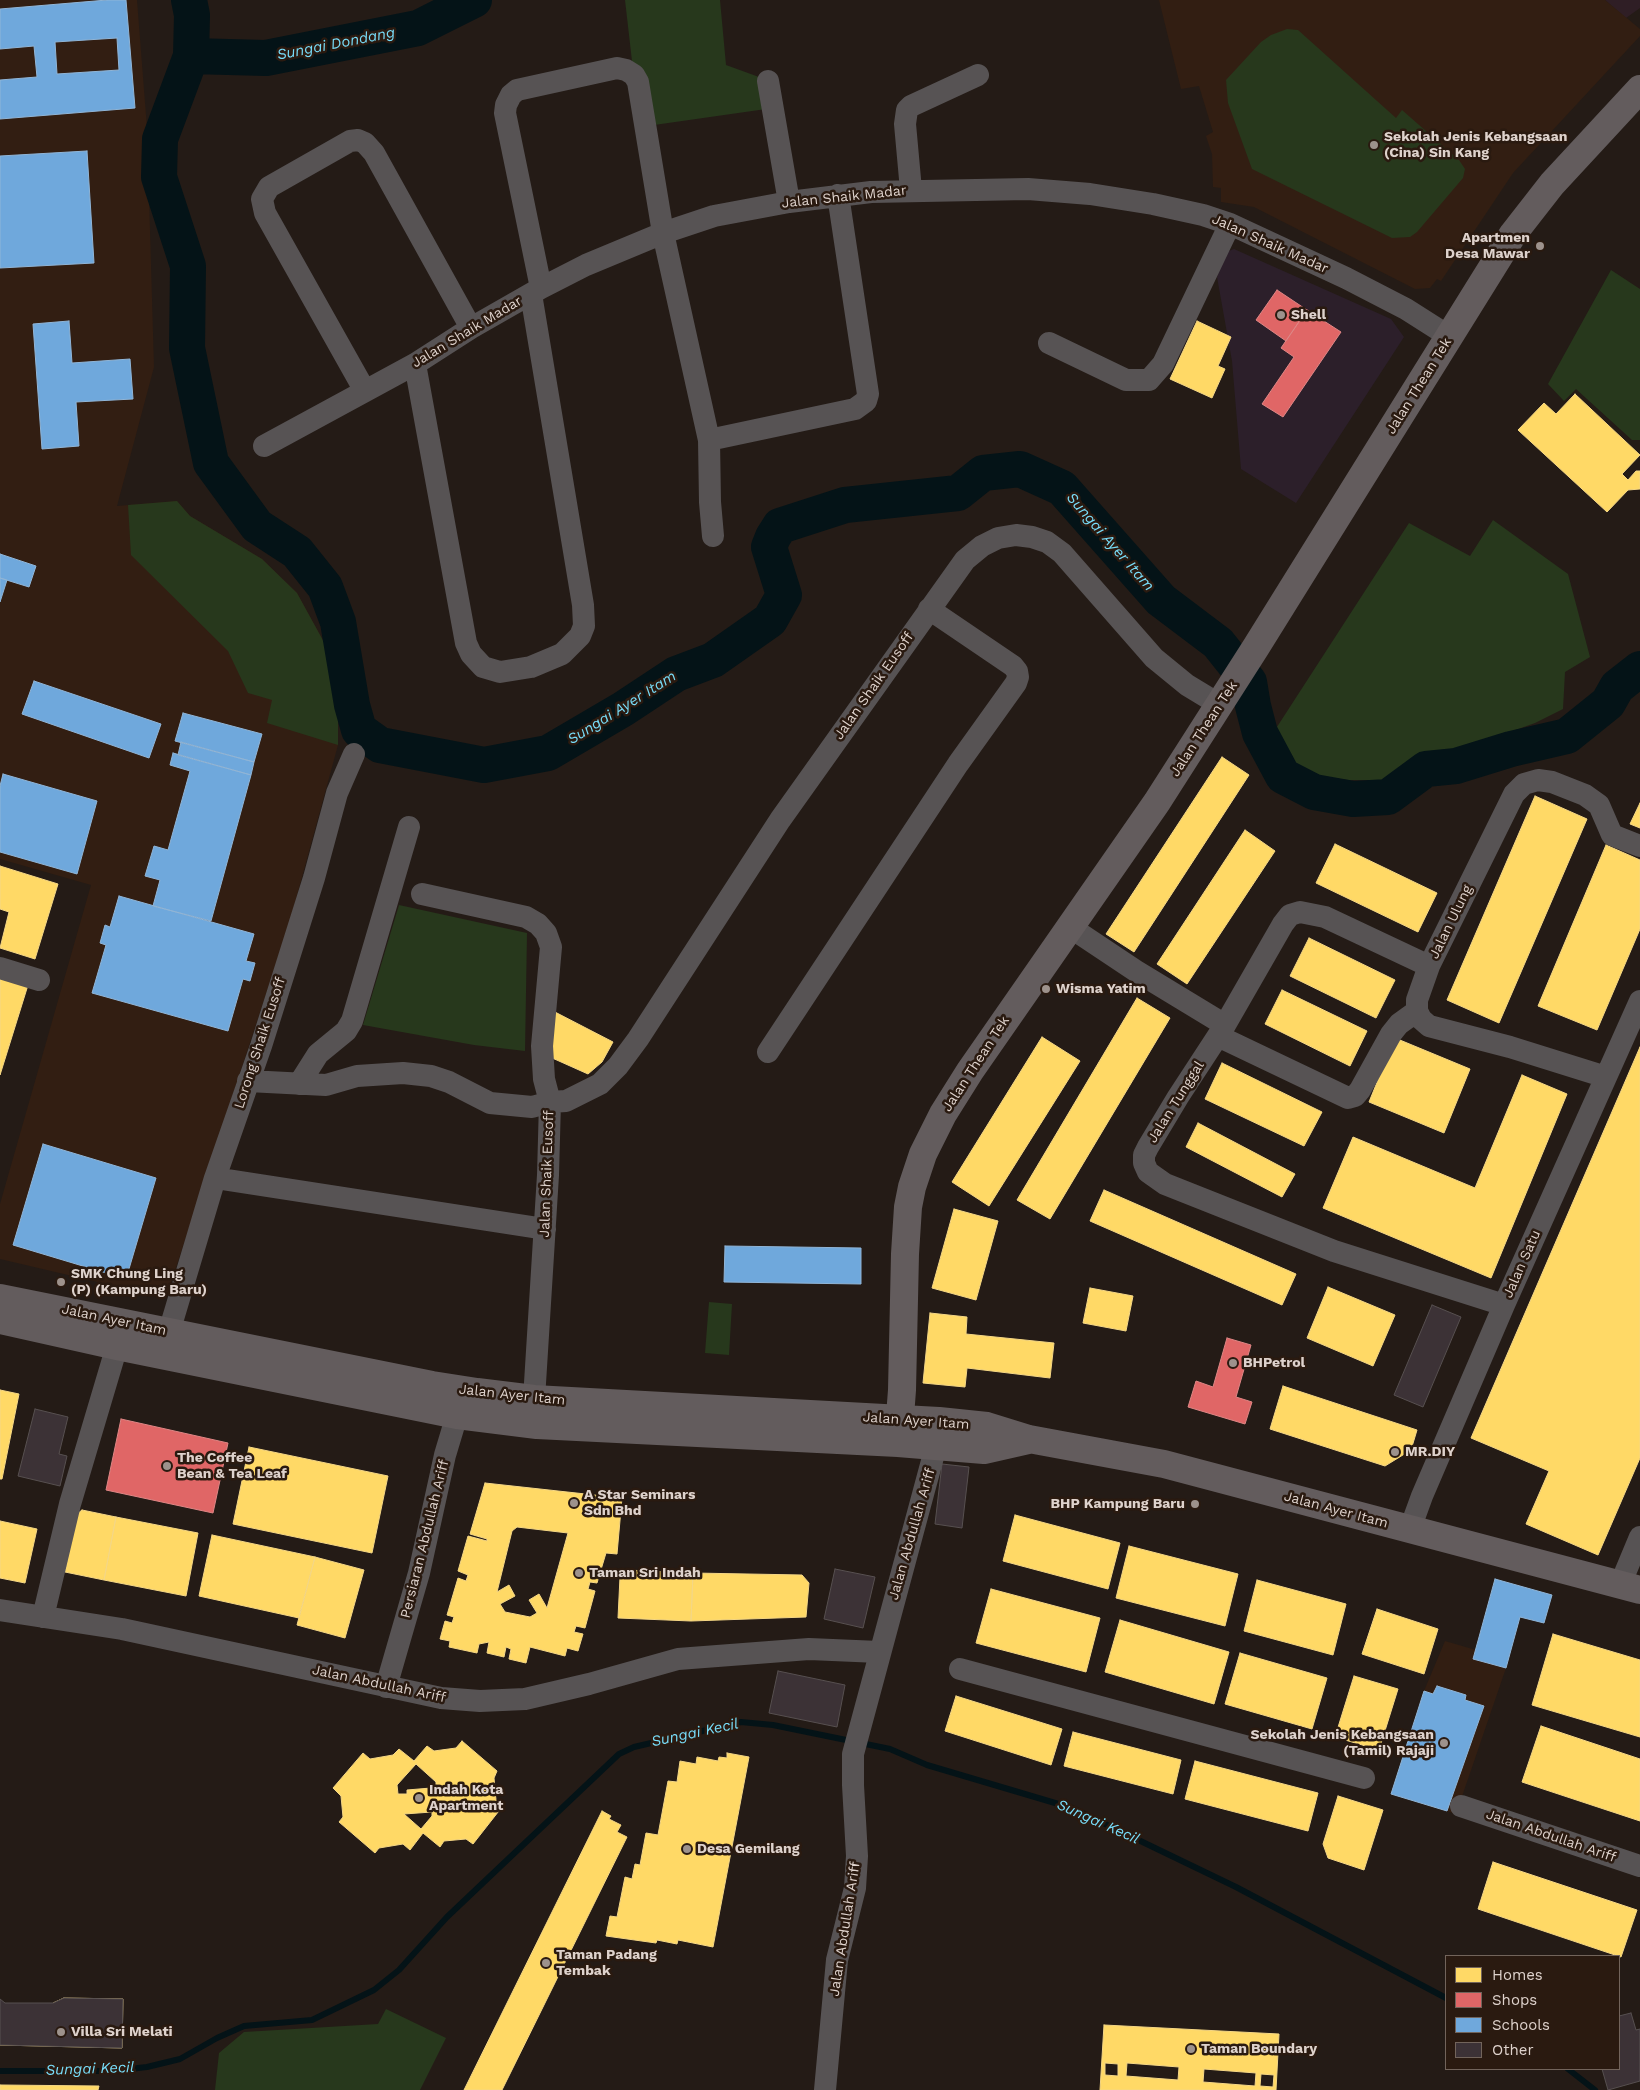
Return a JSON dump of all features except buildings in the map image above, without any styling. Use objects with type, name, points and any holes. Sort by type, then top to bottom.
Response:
[{"type":"main road","name":"Jalan Thean Tek","points":[[899,1431],[908,1207],[912,1187],[923,1154],[943,1114],[970,1071],[1157,802],[1223,700],[1513,234],[1533,206],[1640,89]]},
{"type":"main road","name":"Jalan Ayer Itam","points":[[0,1298],[169,1332],[459,1402],[537,1425],[899,1431],[987,1426],[1029,1439],[1164,1464],[1630,1588]]},
{"type":"main road","name":"Jalan Ayer Itam","points":[[0,1320],[116,1346],[265,1374],[459,1402],[534,1399],[899,1431],[936,1446],[984,1450],[1029,1439]]},
{"type":"street","points":[[415,364],[466,643],[471,654],[483,667],[500,672],[531,667],[562,654],[580,636],[584,626],[584,606],[536,291],[505,113],[506,105],[511,95],[517,90],[617,68],[626,70],[634,75],[638,82],[663,233],[709,440],[710,502],[713,536]]},
{"type":"street","points":[[911,190],[905,124],[907,110],[911,106],[978,75]]},
{"type":"street","points":[[768,81],[789,202]]},
{"type":"street","points":[[364,391],[265,214],[262,199],[269,187],[350,141],[358,140],[365,143],[374,153],[471,328]]},
{"type":"street","name":"Jalan Shaik Madar","points":[[264,446],[415,364],[471,328],[586,265],[663,233],[714,216],[838,195],[911,190],[1028,188],[1090,194],[1153,204],[1204,215],[1230,224],[1355,282],[1406,309],[1450,337]]},
{"type":"street","points":[[709,440],[855,409],[866,401],[868,394],[838,195]]},
{"type":"street","points":[[1049,343],[1126,380],[1149,380],[1163,364],[1230,224]]},
{"type":"street","name":"Jalan Shaik Eusoff","points":[[248,1081],[326,1085],[358,1076],[403,1073],[431,1076],[449,1082],[490,1103],[532,1106],[566,1101],[600,1084],[618,1066],[638,1039],[780,820],[964,560],[982,546],[998,538],[1016,535],[1032,537],[1047,542],[1062,553],[1154,658],[1187,685],[1223,700]]},
{"type":"street","points":[[768,1052],[958,764],[1016,683],[1017,671],[1012,666],[930,609]]},
{"type":"street","name":"Lorong Shaik Eusoff","points":[[169,1332],[215,1178],[314,878],[337,793],[354,754]]},
{"type":"street","name":"Jalan Ulung","points":[[1417,1011],[1417,1000],[1430,966],[1514,794],[1524,784],[1538,780],[1552,782],[1585,795],[1599,806],[1612,834],[1640,846]]},
{"type":"street","points":[[298,1084],[318,1054],[346,1031],[352,1021],[409,827]]},
{"type":"street","name":"Jalan Shaik Eusoff","points":[[422,894],[526,917],[538,924],[546,933],[551,947],[542,1046],[544,1079],[550,1102],[545,1229],[534,1399]]},
{"type":"street","name":"Jalan Tunggal","points":[[1430,966],[1325,918],[1300,912],[1290,915],[1144,1155],[1148,1172],[1165,1184],[1334,1251],[1504,1305]]},
{"type":"street","points":[[1070,927],[1221,1030],[1348,1098],[1355,1096],[1360,1090],[1391,1034],[1399,1024],[1417,1011],[1420,1019],[1429,1026],[1510,1047],[1606,1077]]},
{"type":"street","points":[[0,968],[39,980]]},
{"type":"street","name":"Jalan Satu","points":[[1410,1529],[1504,1305],[1640,1001]]},
{"type":"street","points":[[215,1178],[545,1229]]},
{"type":"street","points":[[43,1617],[70,1504],[116,1346]]},
{"type":"street","name":"Persiaran Abdullah Ariff","points":[[386,1687],[419,1573],[445,1455],[459,1402]]},
{"type":"street","name":"Jalan Abdullah Ariff","points":[[825,2090],[837,1960],[855,1888],[858,1856],[853,1784],[855,1744],[930,1474],[936,1446]]},
{"type":"street","points":[[1630,1588],[1640,1537]]},
{"type":"street","name":"Jalan Abdullah Ariff","points":[[0,1610],[122,1629],[441,1698],[480,1701],[516,1700],[589,1684],[678,1659],[810,1649],[879,1652]]},
{"type":"street","points":[[960,1669],[1364,1778]]},
{"type":"street","name":"Jalan Abdullah Ariff","points":[[1461,1806],[1640,1866]]},
{"type":"shaded area","points":[[0,0],[137,0],[147,128],[154,367],[117,506],[177,501],[190,516],[262,559],[297,593],[325,644],[338,700],[338,745],[290,921],[166,1298],[0,1259],[0,1204],[91,885],[0,859]]},
{"type":"shaded area","name":"Sekolah Jenis Kebangsaan (Cina) Sin Kang","points":[[1159,0],[1605,0],[1640,29],[1640,36],[1513,173],[1441,281],[1437,279],[1430,288],[1415,289],[1254,207],[1221,202],[1221,188],[1213,187],[1212,154],[1206,136],[1213,132],[1199,86],[1181,89]]},
{"type":"shaded area","points":[[1605,0],[1640,0],[1640,8],[1626,18]]},
{"type":"shaded area","points":[[1234,249],[1391,319],[1404,337],[1296,503],[1241,469],[1232,361],[1217,277],[1224,253]]},
{"type":"shaded area","name":"Sekolah Jenis Kebangsaan (Tamil) Rajaji","points":[[1445,1641],[1476,1650],[1506,1668],[1456,1814],[1391,1794],[1424,1691]]},
{"type":"green space","points":[[625,0],[720,0],[726,65],[759,77],[766,109],[654,125],[632,61]]},
{"type":"green space","points":[[1287,29],[1298,30],[1396,118],[1402,110],[1459,160],[1465,169],[1463,178],[1417,232],[1410,237],[1392,238],[1252,169],[1228,103],[1226,80],[1261,42],[1271,35]]},
{"type":"green space","points":[[1611,270],[1640,289],[1640,440],[1632,440],[1576,389],[1564,401],[1548,384]]},
{"type":"green space","points":[[177,501],[190,516],[262,559],[297,593],[325,644],[338,700],[338,745],[267,723],[272,700],[248,693],[228,651],[131,555],[128,505]]},
{"type":"green space","points":[[1493,520],[1568,574],[1590,657],[1565,672],[1563,709],[1535,723],[1468,747],[1419,753],[1387,780],[1348,780],[1324,777],[1293,764],[1275,730],[1409,523],[1470,556]]},
{"type":"green space","points":[[399,905],[527,933],[525,1051],[474,1045],[363,1025]]},
{"type":"green space","points":[[709,1302],[732,1304],[729,1355],[705,1353]]},
{"type":"green space","points":[[386,2009],[446,2038],[420,2090],[215,2090],[219,2053],[244,2032],[378,2024]]},
{"type":"waterway","name":"Sungai Ayer Itam","points":[[189,0],[192,15],[191,56],[160,139],[159,177],[188,266],[187,348],[211,463],[257,526],[297,552],[325,587],[338,622],[352,705],[359,730],[380,745],[484,765],[548,753],[623,709],[676,674],[713,660],[770,620],[784,595],[769,547],[780,526],[845,505],[958,493],[983,473],[1020,469],[1062,488],[1161,600],[1218,643],[1249,682],[1260,733],[1283,776],[1314,792],[1353,799],[1388,797],[1426,769],[1456,766],[1511,749],[1567,736],[1608,703],[1617,687],[1640,669]]},
{"type":"waterway","name":"Sungai Dondang","points":[[191,56],[266,58],[418,28],[474,0]]},
{"type":"waterway","name":"Sungai Kecil","points":[[0,2071],[112,2071],[147,2067],[180,2059],[217,2038],[244,2026],[312,2020],[374,1990],[399,1970],[447,1917],[619,1754],[634,1747],[741,1722],[773,1725],[890,1749],[927,1765],[1072,1808],[1236,1887],[1445,1997]]},
{"type":"waterway","name":"Sungai Kecil","points":[[1569,2070],[1595,2090]]},
{"type":"place","name":"Sekolah Jenis Kebangsaan (Cina) Sin Kang","points":[[1374,145]]},
{"type":"place","name":"Apartmen Desa Mawar","points":[[1540,246]]},
{"type":"place","name":"Shell","points":[[1281,315]]},
{"type":"place","name":"Wisma Yatim","points":[[1046,989]]},
{"type":"place","name":"SMK Chung Ling (P) (Kampung Baru)","points":[[61,1282]]},
{"type":"place","name":"BHPetrol","points":[[1233,1363]]},
{"type":"place","name":"MR.DIY","points":[[1395,1452]]},
{"type":"place","name":"The Coffee Bean & Tea Leaf","points":[[167,1466]]},
{"type":"place","name":"A Star Seminars Sdn Bhd","points":[[574,1503]]},
{"type":"place","name":"BHP Kampung Baru","points":[[1195,1504]]},
{"type":"place","name":"Taman Sri Indah","points":[[579,1573]]},
{"type":"place","name":"Sekolah Jenis Kebangsaan (Tamil) Rajaji","points":[[1444,1743]]},
{"type":"place","name":"Indah Kota Apartment","points":[[419,1798]]},
{"type":"place","name":"Desa Gemilang","points":[[687,1849]]},
{"type":"place","name":"Taman Padang Tembak","points":[[546,1963]]},
{"type":"place","name":"Villa Sri Melati","points":[[61,2032]]},
{"type":"place","name":"Taman Boundary","points":[[1191,2049]]}]
